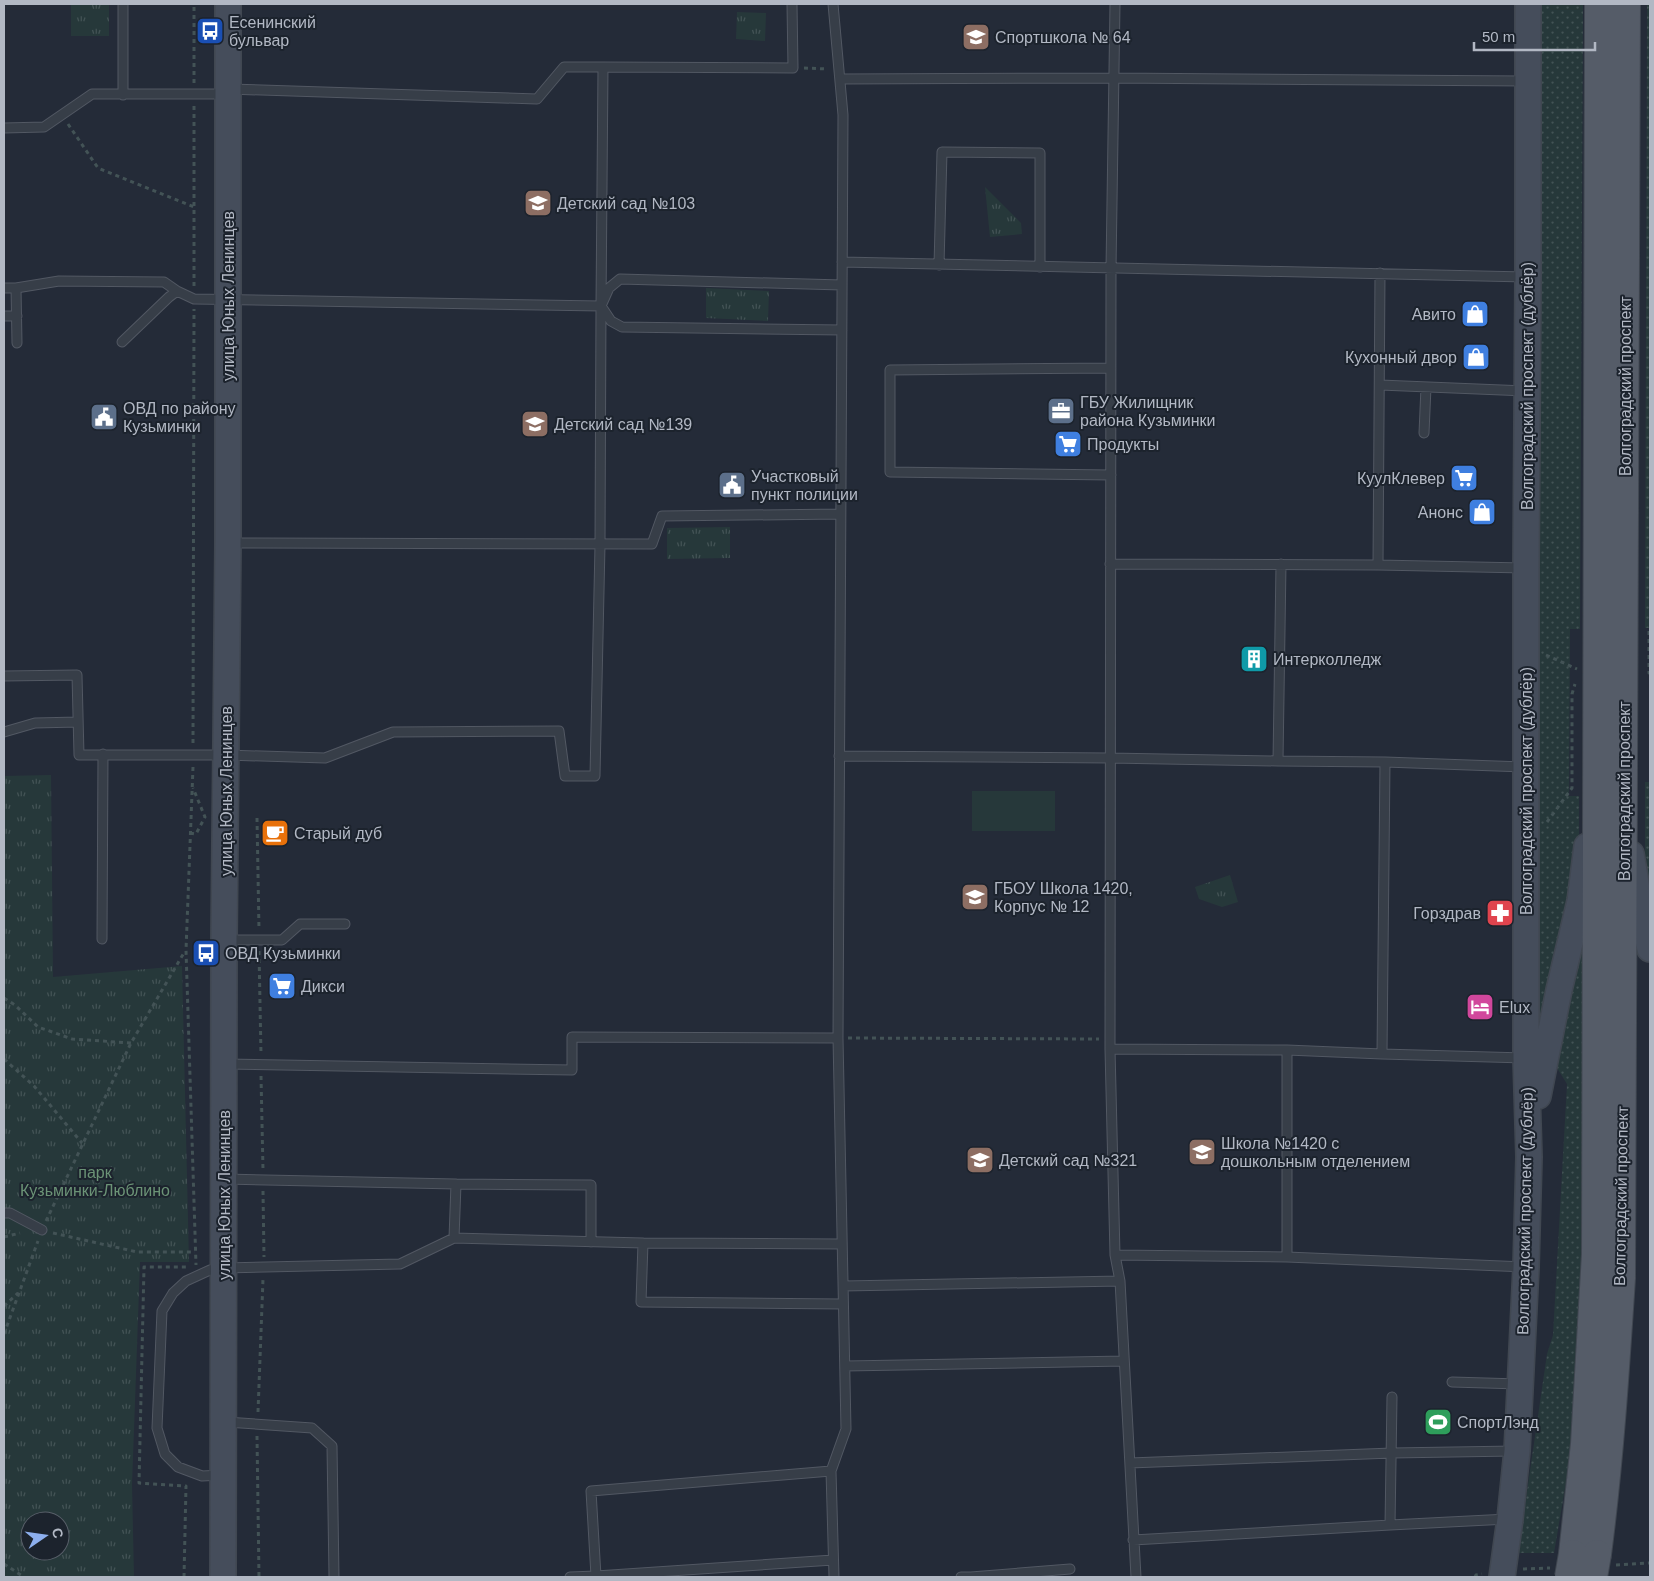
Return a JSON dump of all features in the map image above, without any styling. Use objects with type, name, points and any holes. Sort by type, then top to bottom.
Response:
[{"type":"main road","name":"улица Юных Ленинцев","points":[[222,1577],[224,940],[228,543],[228,4]]},
{"type":"main road","name":"Волгоградский проспект (дублёр)","points":[[1502,1577],[1517,1451],[1529,1157],[1526,1058],[1528,4]]},
{"type":"main road","name":"Волгоградский проспект","points":[[1583,1566],[1585,1444],[1596,1254],[1599,4]]},
{"type":"main road","name":"Волгоградский проспект","points":[[1583,1566],[1605,1492],[1612,1419],[1621,1278],[1626,4]]},
{"type":"main road","points":[[1529,1157],[1547,1049],[1580,900],[1586,860],[1592,771],[1598,734]]},
{"type":"main road","points":[[1624,788],[1634,876],[1650,950]]},
{"type":"lane","points":[[123,4],[123,95]]},
{"type":"lane","points":[[4,128],[44,127],[92,94],[228,92],[537,99],[564,67],[793,68],[792,4]]},
{"type":"lane","points":[[833,4],[843,115],[838,1038],[846,1429],[831,1471],[834,1577]]},
{"type":"lane","points":[[1115,4],[1111,269],[1110,1049],[1115,1255],[1120,1281],[1136,1577]]},
{"type":"lane","points":[[4,676],[77,675],[79,754],[193,754],[325,758],[393,732],[559,731],[565,776],[595,776],[600,545],[603,67]]},
{"type":"lane","points":[[839,74],[1528,81]]},
{"type":"lane","points":[[940,265],[942,152],[1040,153],[1040,267]]},
{"type":"lane","points":[[842,262],[1528,277]]},
{"type":"lane","points":[[1378,564],[1380,273]]},
{"type":"lane","points":[[4,288],[16,288],[59,280],[164,282],[177,292],[194,299],[601,306]]},
{"type":"lane","points":[[601,306],[610,288],[620,280],[842,285]]},
{"type":"lane","points":[[16,288],[17,343]]},
{"type":"lane","points":[[122,342],[169,297],[177,292]]},
{"type":"lane","points":[[601,306],[611,321],[622,327],[842,330]]},
{"type":"lane","points":[[4,316],[16,316]]},
{"type":"lane","points":[[1111,368],[890,370],[890,472],[1111,475]]},
{"type":"lane","points":[[1380,385],[1526,391]]},
{"type":"lane","points":[[1424,433],[1426,387]]},
{"type":"lane","points":[[228,543],[652,544],[662,516],[840,514]]},
{"type":"lane","points":[[1110,564],[1378,564],[1526,568]]},
{"type":"lane","points":[[1278,761],[1281,564]]},
{"type":"lane","points":[[4,732],[35,723],[78,722]]},
{"type":"lane","points":[[102,939],[103,754]]},
{"type":"lane","points":[[839,756],[1385,762],[1527,767]]},
{"type":"lane","points":[[1382,1054],[1385,762]]},
{"type":"lane","points":[[224,940],[282,940],[300,924],[345,924]]},
{"type":"lane","points":[[224,1064],[572,1070],[572,1037],[838,1038]]},
{"type":"lane","points":[[1110,1049],[1287,1050],[1526,1058]]},
{"type":"lane","points":[[1287,1050],[1287,1257]]},
{"type":"lane","points":[[224,1179],[591,1185],[591,1242]]},
{"type":"lane","points":[[454,1238],[456,1184]]},
{"type":"lane","points":[[4,1212],[10,1213],[42,1230]]},
{"type":"lane","points":[[222,1475],[202,1476],[178,1468],[165,1454],[157,1428],[162,1311],[173,1293],[186,1281],[210,1270],[224,1268],[400,1264],[454,1238],[643,1243],[842,1244]]},
{"type":"lane","points":[[643,1243],[641,1302],[843,1304]]},
{"type":"lane","points":[[1115,1255],[1287,1257],[1526,1267]]},
{"type":"lane","points":[[843,1286],[1120,1281]]},
{"type":"lane","points":[[845,1366],[1124,1361]]},
{"type":"lane","points":[[1452,1382],[1521,1384]]},
{"type":"lane","points":[[1390,1525],[1392,1397]]},
{"type":"lane","points":[[223,1422],[312,1428],[332,1446],[334,1577]]},
{"type":"lane","points":[[1130,1462],[1392,1453],[1517,1451]]},
{"type":"lane","points":[[596,1576],[591,1491],[831,1471]]},
{"type":"lane","points":[[1134,1540],[1510,1519]]},
{"type":"lane","points":[[570,1577],[833,1560]]},
{"type":"lane","points":[[961,1577],[1070,1569]]},
{"type":"path","points":[[194,4],[193,754],[186,950],[196,1267]]},
{"type":"path","points":[[793,68],[839,74]]},
{"type":"path","points":[[61,116],[98,168],[194,207]]},
{"type":"path","points":[[1649,631],[1650,673]]},
{"type":"path","points":[[1545,655],[1577,669]]},
{"type":"path","points":[[1577,660],[1577,674]]},
{"type":"path","points":[[1542,829],[1572,788],[1572,694],[1577,679]]},
{"type":"path","points":[[190,833],[196,834],[205,817],[192,785]]},
{"type":"path","points":[[257,818],[264,1257]]},
{"type":"path","points":[[4,1334],[42,1230],[82,1143],[131,1043],[186,950]]},
{"type":"path","points":[[4,998],[15,1005],[38,1027],[72,1039],[131,1043]]},
{"type":"path","points":[[838,1038],[1110,1039]]},
{"type":"path","points":[[4,1059],[34,1086],[82,1143]]},
{"type":"path","points":[[4,1237],[42,1230],[137,1252],[195,1252]]},
{"type":"path","points":[[4,1306],[20,1291]]},
{"type":"path","points":[[4,1564],[24,1577]]},
{"type":"green space","points":[[71,4],[109,4],[109,36],[71,36]]},
{"type":"green space","points":[[1536,4],[1583,4],[1580,629],[1570,629],[1569,796],[1579,796],[1579,878],[1535,1064]]},
{"type":"green space","points":[[1647,4],[1650,4],[1650,628],[1645,628]]},
{"type":"green space","points":[[737,12],[766,13],[765,41],[736,39]]},
{"type":"green space","points":[[985,187],[1021,223],[1022,234],[990,237]]},
{"type":"green space","points":[[706,288],[769,291],[768,321],[706,318]]},
{"type":"green space","points":[[730,527],[730,558],[667,559],[667,528]]},
{"type":"green space","name":"парк Кузьминки-Люблино","points":[[51,775],[53,977],[182,966],[189,1262],[140,1262],[132,1485],[134,1577],[4,1577],[4,776]]},
{"type":"green space","points":[[1645,782],[1650,782],[1650,928],[1645,893]]},
{"type":"green space","points":[[972,791],[1055,791],[1055,831],[972,831]]},
{"type":"green space","points":[[1230,875],[1238,902],[1222,907],[1199,899],[1195,887]]},
{"type":"green space","points":[[1586,915],[1587,1195],[1571,1453],[1554,1553],[1518,1553],[1547,1354],[1553,1335],[1567,1084],[1554,1063]]},
{"type":"place","name":"Есенинский бульвар","points":[[210,31]]},
{"type":"place","name":"Спортшкола № 64","points":[[976,37]]},
{"type":"place","name":"Детский сад №103","points":[[538,203]]},
{"type":"place","name":"Авито","points":[[1475,314]]},
{"type":"place","name":"Кухонный двор","points":[[1476,357]]},
{"type":"place","name":"ГБУ Жилищник района Кузьминки","points":[[1061,411]]},
{"type":"place","name":"ОВД по району Кузьминки","points":[[104,417]]},
{"type":"place","name":"Детский сад №139","points":[[535,424]]},
{"type":"place","name":"Продукты","points":[[1068,444]]},
{"type":"place","name":"КуулКлевер","points":[[1464,478]]},
{"type":"place","name":"Участковый пункт полиции","points":[[732,485]]},
{"type":"place","name":"Анонс","points":[[1482,512]]},
{"type":"place","name":"Интерколледж","points":[[1254,659]]},
{"type":"place","name":"Старый дуб","points":[[275,833]]},
{"type":"place","name":"ГБОУ Школа 1420, Корпус № 12","points":[[975,897]]},
{"type":"place","name":"Горздрав","points":[[1500,913]]},
{"type":"place","name":"ОВД Кузьминки","points":[[206,953]]},
{"type":"place","name":"Дикси","points":[[282,986]]},
{"type":"place","name":"Elux","points":[[1480,1007]]},
{"type":"place","name":"Школа №1420 с дошкольным отделением","points":[[1202,1152]]},
{"type":"place","name":"Детский сад №321","points":[[980,1160]]},
{"type":"place","name":"СпортЛэнд","points":[[1438,1422]]}]
